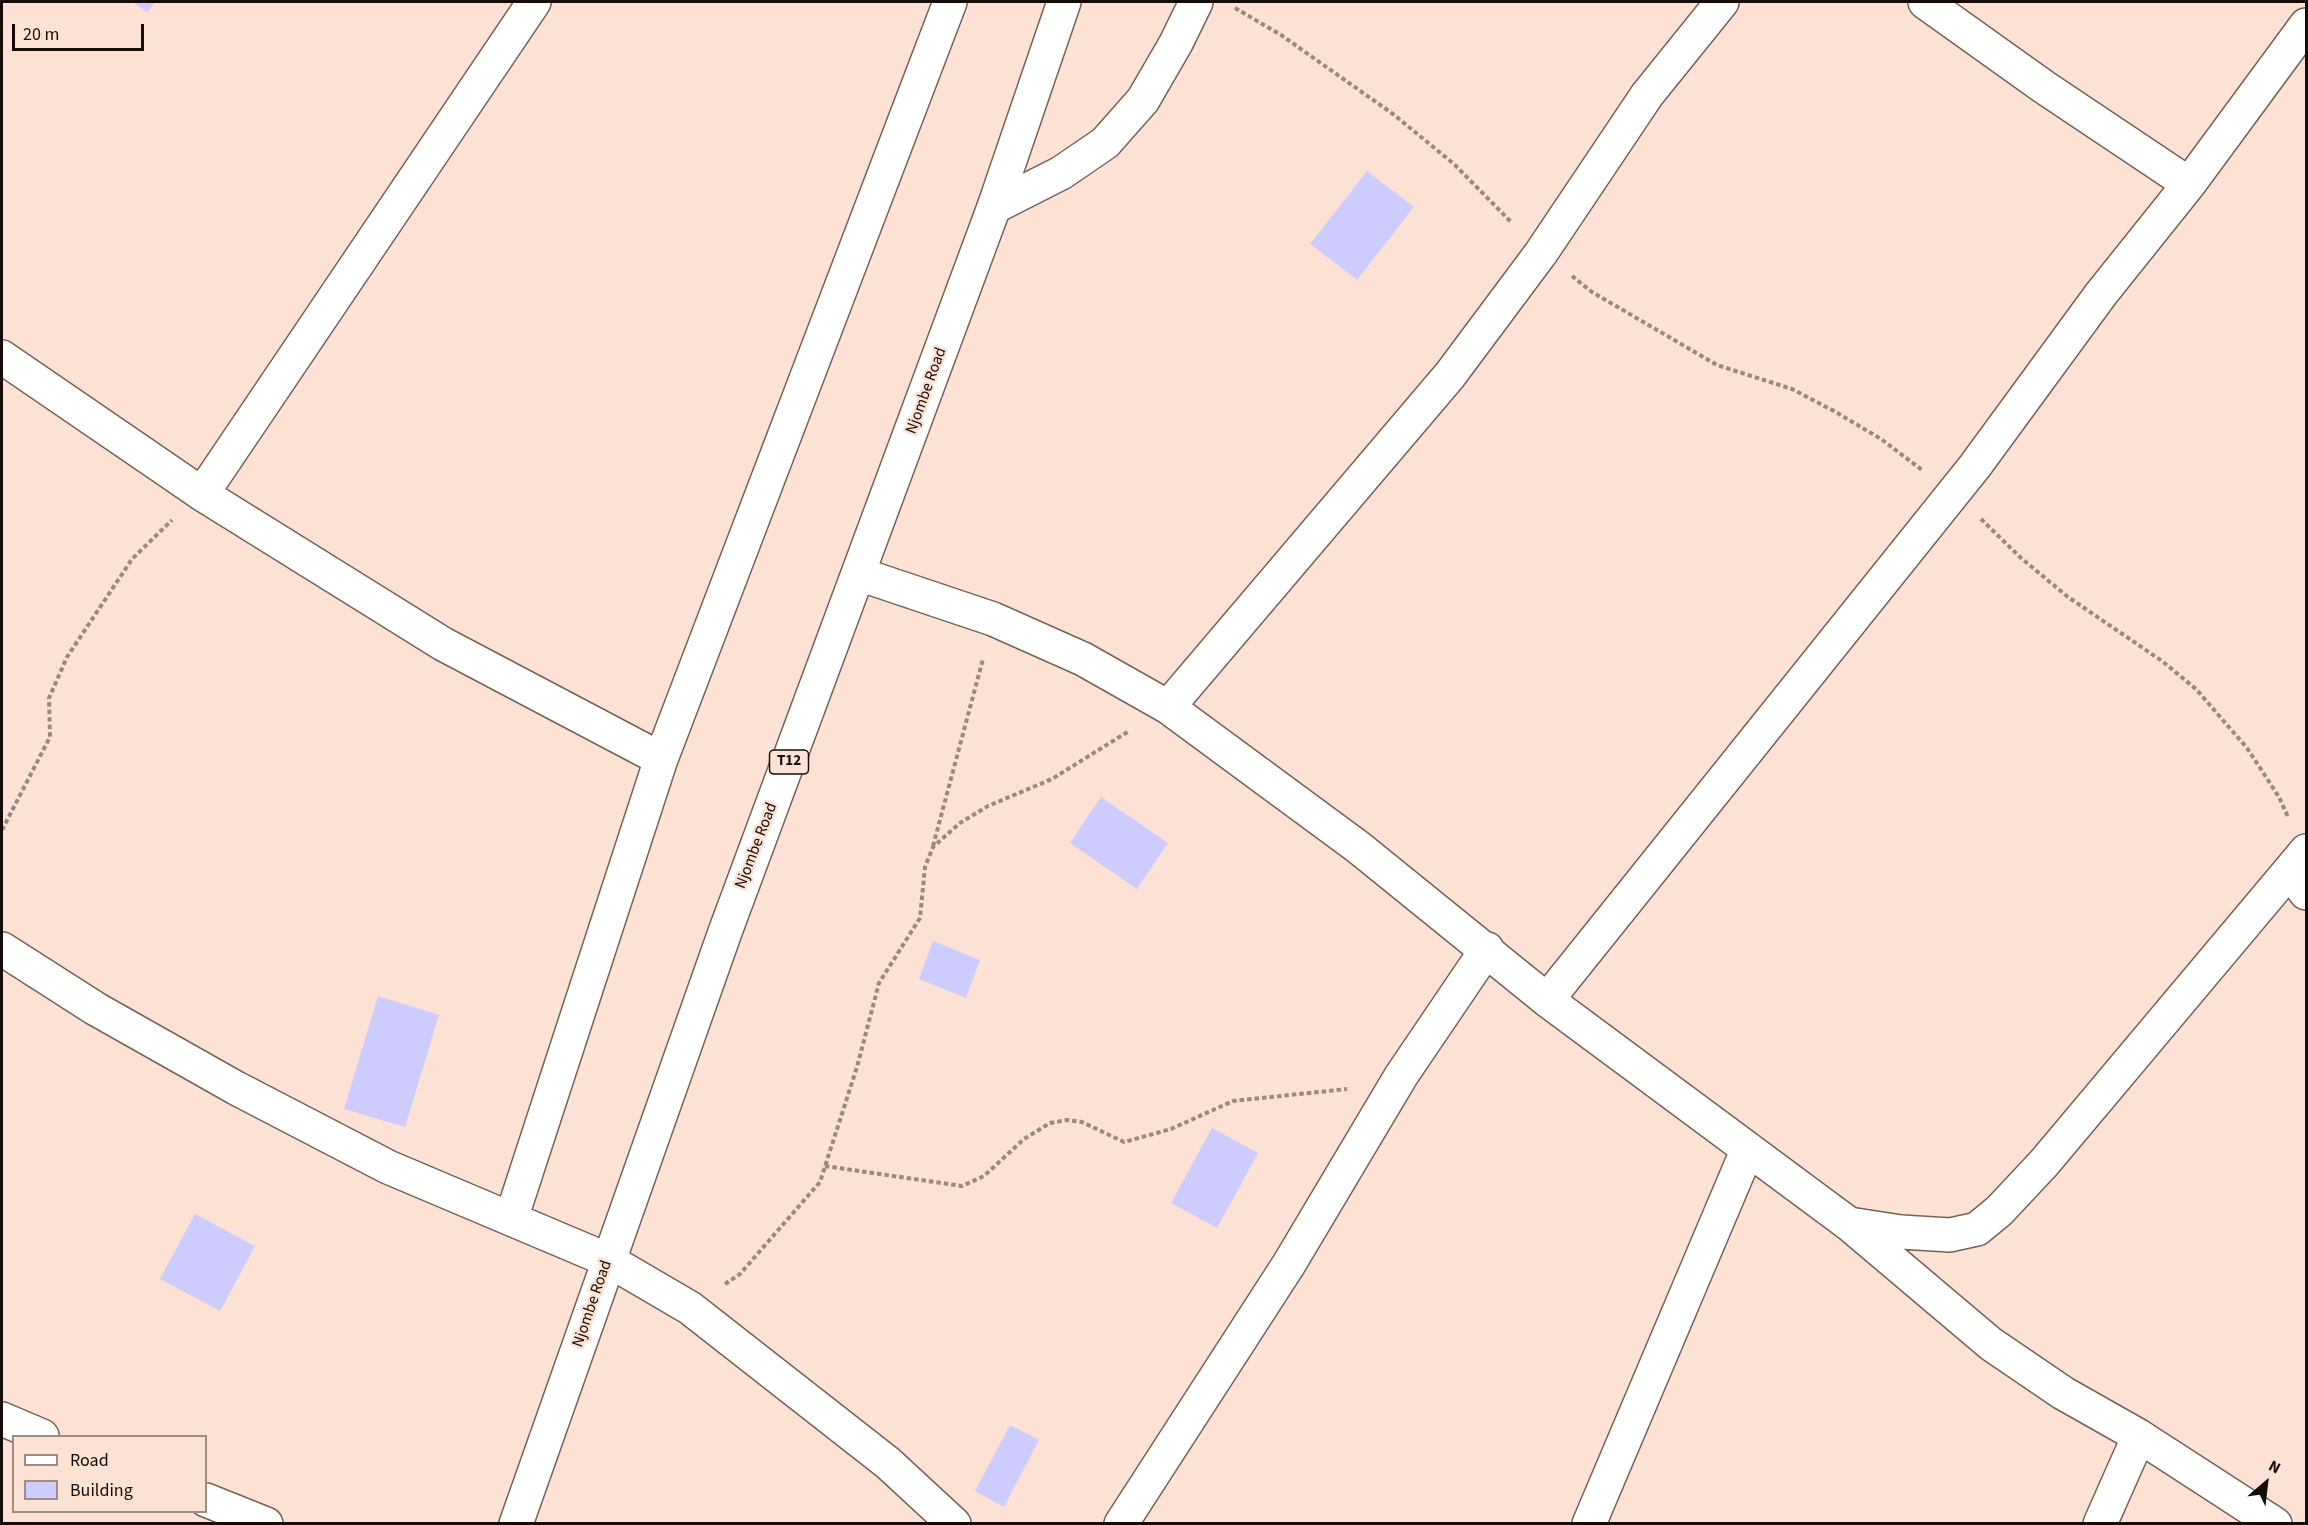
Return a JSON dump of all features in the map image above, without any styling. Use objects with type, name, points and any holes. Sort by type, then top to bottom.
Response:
[{"type":"main road","points":[[202,494],[534,2]]},
{"type":"main road","points":[[511,1219],[661,759],[950,2]]},
{"type":"main road","name":"Njombe Road","points":[[516,1524],[725,932],[860,574],[994,207],[1064,2]]},
{"type":"main road","points":[[994,207],[1061,173],[1105,143],[1143,100],[1176,43],[1196,2]]},
{"type":"main road","points":[[1168,707],[1450,375],[1541,253],[1647,95],[1722,2]]},
{"type":"main road","points":[[1925,2],[2044,87],[2188,184]]},
{"type":"main road","points":[[1547,1000],[1952,492],[2307,25]]},
{"type":"main road","points":[[2,357],[202,494],[443,644],[661,759]]},
{"type":"main road","points":[[860,574],[993,619],[1083,659],[1168,707],[1358,846],[1547,1000],[1747,1151],[1849,1224],[1991,1344],[2063,1393],[2139,1436],[2275,1524]]},
{"type":"main road","points":[[1849,1224],[1901,1232],[1950,1235],[1977,1229],[1999,1212],[2301,872]]},
{"type":"main road","points":[[2,949],[96,1008],[236,1088],[388,1167],[608,1260],[690,1308],[888,1463],[954,1524]]},
{"type":"main road","points":[[1121,1524],[1289,1264],[1401,1076],[1487,949]]},
{"type":"main road","points":[[1589,1524],[1747,1151]]},
{"type":"main road","points":[[2,1419],[38,1435]]},
{"type":"main road","points":[[2100,1524],[2139,1436]]},
{"type":"main road","points":[[207,1500],[266,1524]]},
{"type":"path","points":[[1233,7],[1281,35],[1393,114],[1454,164],[1541,253],[1592,292],[1717,365],[1792,389],[1871,433],[1952,492],[2021,558],[2067,597],[2162,661],[2196,688],[2247,748],[2279,797],[2288,816],[2301,872]]},
{"type":"path","points":[[2,830],[50,737],[49,698],[67,657],[132,559],[202,494]]},
{"type":"path","points":[[690,1308],[740,1274],[820,1182],[857,1067],[879,983],[920,918],[925,867],[944,813],[993,619]]},
{"type":"path","points":[[933,847],[960,823],[988,806],[1052,779],[1168,707]]},
{"type":"path","points":[[825,1166],[962,1186],[984,1176],[1024,1139],[1050,1123],[1067,1120],[1082,1122],[1124,1142],[1171,1129],[1233,1101],[1335,1091],[1401,1076]]},
{"type":"building","points":[[133,2],[155,2],[147,12]]},
{"type":"building","points":[[1367,171],[1414,207],[1357,280],[1310,244]]},
{"type":"building","points":[[1101,797],[1168,843],[1137,889],[1070,843]]},
{"type":"building","points":[[933,941],[980,960],[966,998],[919,979]]},
{"type":"building","points":[[378,996],[439,1015],[405,1127],[344,1109]]},
{"type":"building","points":[[1212,1128],[1258,1153],[1217,1228],[1171,1203]]},
{"type":"building","points":[[195,1214],[255,1246],[220,1311],[160,1279]]},
{"type":"building","points":[[1010,1425],[1039,1440],[1004,1507],[975,1491]]}]
